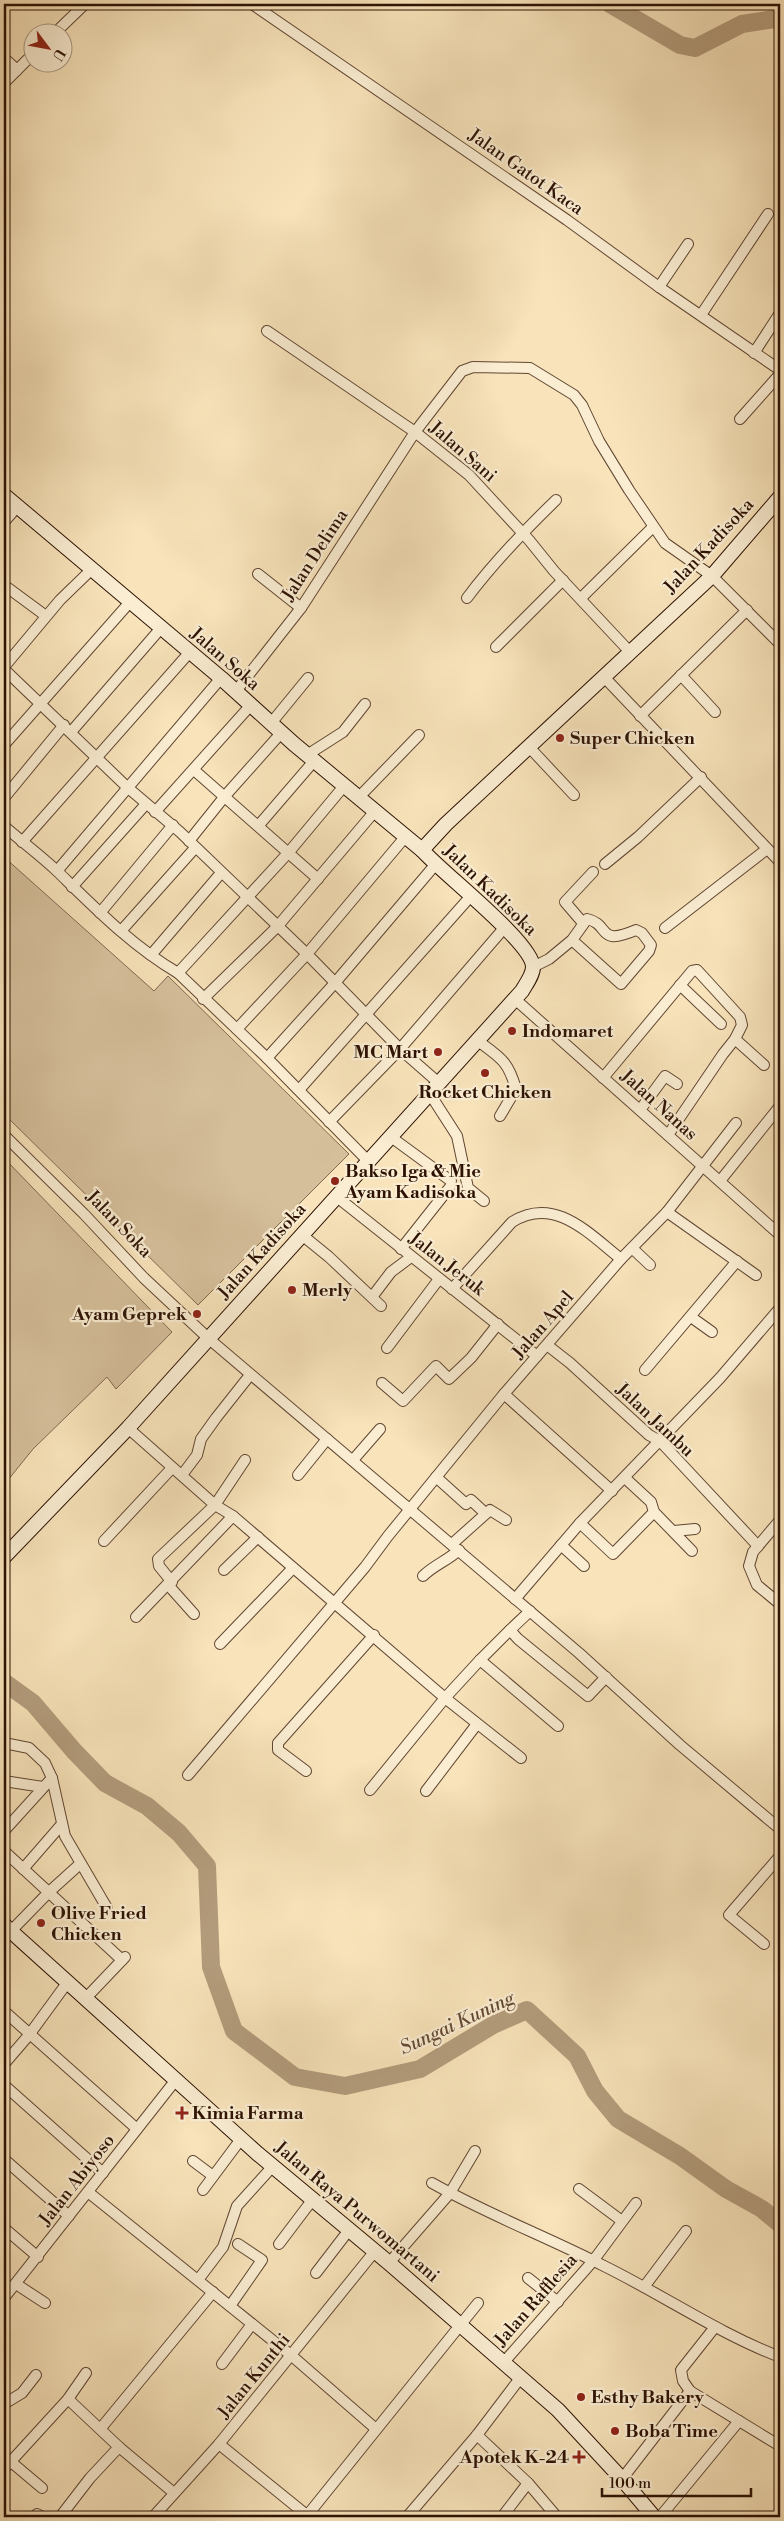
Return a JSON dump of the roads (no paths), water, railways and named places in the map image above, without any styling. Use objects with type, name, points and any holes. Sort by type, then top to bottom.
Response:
[{"type":"street","points":[[67,22],[86,4]]},
{"type":"street","name":"Jalan Gatot Kaca","points":[[252,4],[567,220],[658,287],[780,370]]},
{"type":"street","points":[[4,58],[17,70]]},
{"type":"street","points":[[4,83],[22,65]]},
{"type":"street","points":[[701,315],[768,214]]},
{"type":"street","points":[[658,287],[688,244]]},
{"type":"street","points":[[754,353],[780,312]]},
{"type":"street","name":"Jalan Sani","points":[[267,331],[415,432],[470,475],[630,652]]},
{"type":"street","name":"Jalan Delima","points":[[236,691],[302,608],[415,432],[462,370],[473,367],[534,369],[569,392],[582,405],[600,441],[653,527]]},
{"type":"street","points":[[740,419],[780,374]]},
{"type":"street","name":"Jalan Soka","points":[[4,495],[236,691],[250,706],[277,727],[311,758],[422,850]]},
{"type":"street","name":"Jalan Kadisoka","points":[[4,1557],[128,1428],[516,1000],[530,977],[533,967],[531,958],[505,927],[435,865],[422,850],[446,824],[530,748],[712,576],[780,497]]},
{"type":"street","points":[[467,598],[491,566],[522,532],[556,500]]},
{"type":"street","points":[[4,522],[17,507]]},
{"type":"street","points":[[581,598],[653,527],[665,543],[712,576],[780,644]]},
{"type":"street","points":[[91,570],[46,616],[4,668],[42,703],[95,757],[173,826],[247,899],[307,954],[334,984],[400,1049],[435,1089],[457,1136],[468,1188],[484,1201]]},
{"type":"street","points":[[258,574],[302,608]]},
{"type":"street","points":[[496,647],[563,580]]},
{"type":"street","points":[[8,588],[46,616]]},
{"type":"street","points":[[4,745],[130,602]]},
{"type":"street","points":[[640,716],[747,610]]},
{"type":"street","points":[[4,798],[161,628]]},
{"type":"street","points":[[22,842],[95,757],[189,653]]},
{"type":"street","points":[[681,675],[714,712]]},
{"type":"street","points":[[56,871],[220,678]]},
{"type":"street","points":[[121,931],[192,845],[225,796],[277,727],[308,678]]},
{"type":"street","points":[[605,678],[780,862]]},
{"type":"street","points":[[259,825],[311,758],[343,732],[365,704]]},
{"type":"street","points":[[155,812],[250,706]]},
{"type":"street","points":[[359,798],[419,735]]},
{"type":"street","points":[[530,748],[574,795]]},
{"type":"street","points":[[194,770],[259,825],[318,879]]},
{"type":"street","points":[[605,864],[638,837],[701,777]]},
{"type":"street","points":[[178,973],[289,852],[344,786]]},
{"type":"street","points":[[72,887],[146,804]]},
{"type":"street","points":[[203,999],[277,926],[375,812]]},
{"type":"street","points":[[4,826],[121,931],[151,955],[178,973],[203,999],[267,1058],[369,1162]]},
{"type":"street","points":[[100,913],[173,826]]},
{"type":"street","points":[[237,1029],[307,954],[406,836]]},
{"type":"street","points":[[665,928],[767,849]]},
{"type":"street","points":[[267,1058],[334,984],[435,865]]},
{"type":"street","points":[[583,923],[565,902],[593,872]]},
{"type":"street","points":[[151,955],[221,873]]},
{"type":"street","points":[[299,1090],[367,1016],[470,897]]},
{"type":"street","points":[[533,967],[549,959],[572,940],[586,920],[591,920],[606,935],[614,938],[636,930],[642,933],[651,945],[649,951],[621,984],[572,940]]},
{"type":"street","points":[[329,1122],[400,1049],[505,927]]},
{"type":"street","points":[[603,1078],[692,970],[697,970],[742,1021],[735,1039],[668,1135]]},
{"type":"street","points":[[680,985],[721,1024]]},
{"type":"street","name":"Jalan Nanas","points":[[516,1000],[780,1235]]},
{"type":"street","points":[[735,1039],[764,1066]]},
{"type":"street","points":[[478,1041],[500,1057],[511,1069],[516,1089],[500,1116]]},
{"type":"street","points":[[640,1110],[665,1076],[677,1084]]},
{"type":"street","points":[[720,1181],[780,1106]]},
{"type":"street","name":"Jalan Apel","points":[[188,1775],[365,1567],[410,1508],[504,1394],[621,1260],[667,1212],[736,1123]]},
{"type":"street","name":"Jalan Soka","points":[[4,1135],[84,1214],[144,1278],[208,1338],[515,1598],[680,1744],[780,1829]]},
{"type":"street","points":[[391,1137],[450,1184],[401,1248]]},
{"type":"street","name":"Jalan Jeruk","points":[[337,1198],[538,1356]]},
{"type":"street","points":[[667,1212],[756,1275]]},
{"type":"street","points":[[452,1289],[512,1222],[524,1215],[558,1215],[574,1221],[621,1260]]},
{"type":"street","points":[[302,1235],[329,1257],[381,1306]]},
{"type":"street","points":[[632,1248],[650,1265]]},
{"type":"street","points":[[372,1297],[391,1272],[411,1257]]},
{"type":"street","points":[[645,1370],[737,1261]]},
{"type":"street","points":[[387,1348],[439,1279]]},
{"type":"street","points":[[515,1598],[580,1523],[720,1378],[780,1308]]},
{"type":"street","points":[[691,1316],[712,1332]]},
{"type":"street","points":[[382,1383],[403,1401],[436,1366],[449,1379],[471,1358],[498,1324]]},
{"type":"street","name":"Jalan Jambu","points":[[547,1345],[570,1363],[649,1434],[660,1441],[758,1546]]},
{"type":"street","points":[[182,1475],[197,1455],[201,1439],[250,1375]]},
{"type":"street","points":[[504,1394],[567,1448],[612,1491]]},
{"type":"street","points":[[128,1428],[215,1505],[234,1516],[374,1635],[444,1698],[521,1758]]},
{"type":"street","points":[[353,1460],[380,1428]]},
{"type":"street","points":[[298,1475],[327,1439]]},
{"type":"street","points":[[194,1614],[159,1566],[158,1559],[215,1505],[245,1460]]},
{"type":"street","points":[[104,1541],[172,1468]]},
{"type":"street","points":[[436,1477],[466,1504],[471,1500],[485,1513]]},
{"type":"street","points":[[625,1478],[651,1502],[654,1512],[692,1551]]},
{"type":"street","points":[[423,1576],[435,1566],[447,1561],[455,1547],[485,1513],[490,1510],[506,1520]]},
{"type":"street","points":[[580,1523],[613,1554],[654,1512]]},
{"type":"street","points":[[136,1617],[171,1584],[234,1516]]},
{"type":"street","points":[[780,1520],[753,1552],[749,1566],[757,1585],[780,1604]]},
{"type":"street","points":[[674,1531],[695,1529]]},
{"type":"street","points":[[224,1570],[258,1537]]},
{"type":"street","points":[[561,1545],[584,1566]]},
{"type":"street","points":[[220,1644],[293,1568]]},
{"type":"street","points":[[370,1790],[444,1698],[530,1611]]},
{"type":"street","points":[[510,1630],[588,1696],[606,1677]]},
{"type":"street","points":[[306,1771],[278,1750],[278,1743],[374,1635]]},
{"type":"street","points":[[480,1660],[558,1726]]},
{"type":"street","points":[[426,1791],[477,1724]]},
{"type":"street","points":[[4,1743],[29,1748],[45,1763],[52,1778],[65,1836],[107,1908]]},
{"type":"street","points":[[4,1830],[52,1778]]},
{"type":"street","points":[[4,1780],[43,1787]]},
{"type":"street","points":[[23,1868],[62,1824]]},
{"type":"street","points":[[4,1851],[123,1958],[85,1999]]},
{"type":"street","points":[[764,1944],[729,1914],[780,1856]]},
{"type":"street","points":[[7,1928],[80,1864]]},
{"type":"street","name":"Jalan Raya Purwomartani","points":[[7,1928],[66,1984],[241,2139],[389,2263],[558,2410],[622,2479],[654,2517]]},
{"type":"street","points":[[4,2064],[29,2035],[66,1984]]},
{"type":"street","points":[[4,2010],[29,2035],[137,2129]]},
{"type":"street","name":"Jalan Abiyoso","points":[[4,2298],[175,2081]]},
{"type":"street","points":[[4,2085],[103,2173]]},
{"type":"street","points":[[203,2190],[241,2139]]},
{"type":"street","points":[[389,2263],[450,2193],[476,2151]]},
{"type":"street","points":[[4,2159],[69,2216]]},
{"type":"street","points":[[193,2160],[213,2176]]},
{"type":"street","points":[[198,2280],[224,2247],[237,2206],[272,2166]]},
{"type":"street","points":[[432,2183],[593,2261],[754,2347],[780,2357]]},
{"type":"street","points":[[579,2189],[622,2221]]},
{"type":"street","points":[[88,2192],[292,2356],[376,2429]]},
{"type":"street","points":[[279,2244],[313,2199]]},
{"type":"street","name":"Jalan Rafflesia","points":[[504,2362],[593,2261],[636,2203]]},
{"type":"street","points":[[4,2228],[38,2257]]},
{"type":"street","points":[[316,2273],[349,2230]]},
{"type":"street","points":[[644,2287],[686,2231]]},
{"type":"street","points":[[230,2306],[262,2260],[238,2244]]},
{"type":"street","name":"Jalan Kunthi","points":[[153,2517],[219,2444],[375,2252]]},
{"type":"street","points":[[528,2278],[558,2302]]},
{"type":"street","points":[[16,2284],[45,2304]]},
{"type":"street","points":[[101,2428],[213,2292]]},
{"type":"street","points":[[219,2444],[307,2517],[478,2303]]},
{"type":"street","points":[[222,2364],[252,2324]]},
{"type":"street","points":[[715,2327],[681,2370],[683,2381],[690,2391],[780,2446]]},
{"type":"street","points":[[42,2488],[7,2465],[68,2400],[86,2374]]},
{"type":"street","points":[[4,2404],[22,2393],[36,2375]]},
{"type":"street","points":[[407,2517],[476,2435],[520,2377]]},
{"type":"street","points":[[622,2479],[690,2391]]},
{"type":"street","points":[[68,2400],[101,2428],[119,2447],[174,2493]]},
{"type":"street","points":[[660,2517],[739,2421]]},
{"type":"street","points":[[476,2435],[528,2483],[557,2517]]},
{"type":"street","points":[[60,2517],[90,2478],[119,2447]]},
{"type":"street","points":[[502,2517],[528,2483]]},
{"type":"street","points":[[34,2517],[37,2514],[43,2517]]},
{"type":"waterway","points":[[610,4],[680,45],[695,48],[742,24],[775,19],[780,22]]},
{"type":"waterway","name":"Sungai Kuning","points":[[4,1682],[33,1703],[74,1751],[105,1783],[147,1806],[179,1833],[207,1866],[211,1967],[234,2031],[295,2077],[345,2086],[420,2069],[493,2025],[527,2010],[577,2056],[595,2091],[618,2119],[680,2156],[726,2189],[762,2209],[780,2224]]},
{"type":"place","name":"Super Chicken","points":[[560,738]]},
{"type":"place","name":"Indomaret","points":[[512,1031]]},
{"type":"place","name":"MC Mart","points":[[438,1052]]},
{"type":"place","name":"Rocket Chicken","points":[[485,1073]]},
{"type":"place","name":"Bakso Iga & Mie Ayam Kadisoka","points":[[335,1181]]},
{"type":"place","name":"Merly","points":[[292,1290]]},
{"type":"place","name":"Ayam Geprek","points":[[197,1314]]},
{"type":"place","name":"Olive Fried Chicken","points":[[41,1923]]},
{"type":"place","name":"Kimia Farma","points":[[182,2113]]},
{"type":"place","name":"Esthy Bakery","points":[[581,2397]]},
{"type":"place","name":"Boba Time","points":[[615,2431]]},
{"type":"place","name":"Apotek K-24","points":[[579,2457]]}]
